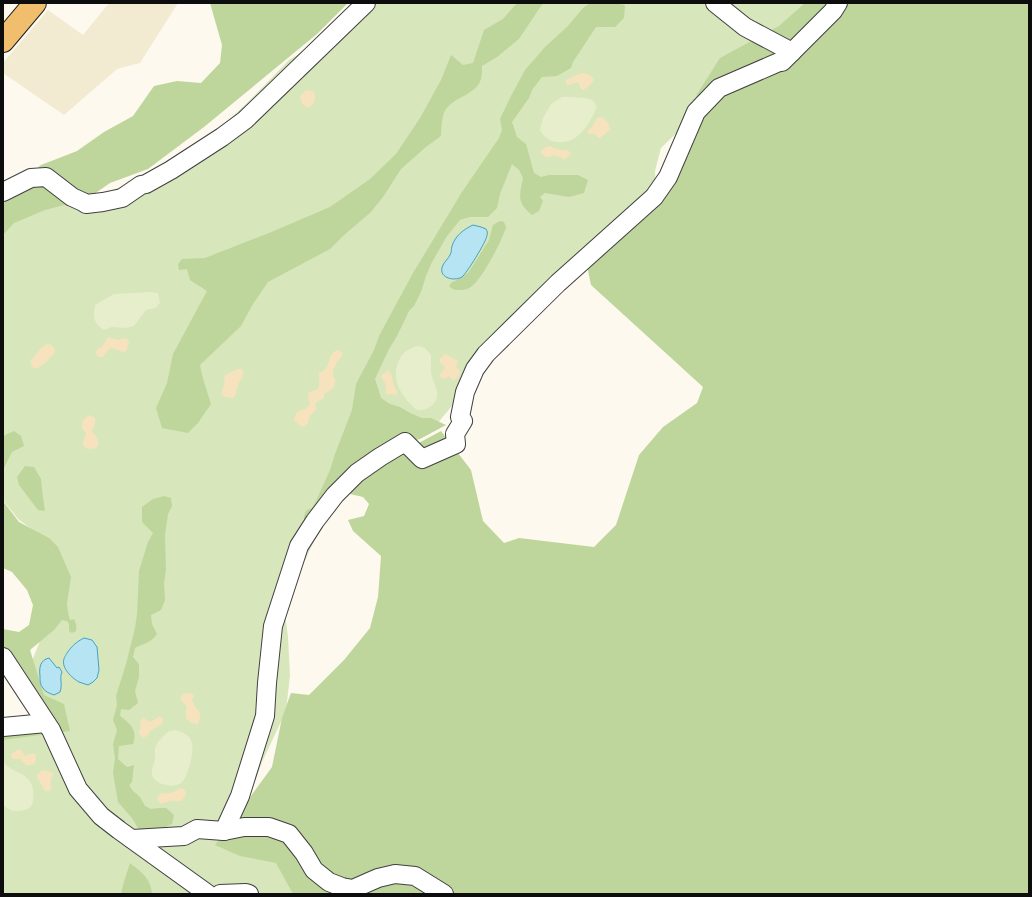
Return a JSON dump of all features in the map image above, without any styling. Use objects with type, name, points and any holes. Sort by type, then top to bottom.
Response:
[{"type":"main road","points":[[3,41],[35,3]]},
{"type":"street","points":[[3,192],[31,178],[46,177],[72,197],[86,204],[122,198],[140,184],[146,184],[171,170],[222,137],[245,120],[366,3]]},
{"type":"street","points":[[715,3],[745,27],[792,52]]},
{"type":"street","points":[[224,830],[240,796],[265,716],[273,626],[299,546],[315,521],[335,495],[357,473],[405,442],[422,459],[456,444],[455,434],[463,421],[460,417],[466,392],[475,370],[486,354],[558,283],[654,197],[668,177],[696,112],[719,88],[782,62],[833,11],[838,3]]},
{"type":"street","points":[[3,657],[51,730],[78,789],[101,816],[208,894]]},
{"type":"street","points":[[3,727],[46,723]]},
{"type":"street","points":[[132,839],[184,836],[198,830],[269,827],[289,834],[304,853],[314,870],[329,882],[342,887],[354,889],[378,878],[395,874],[415,876],[444,894]]},
{"type":"street","points":[[220,894],[249,894]]},
{"type":"shaded area","points":[[109,3],[178,3],[140,63],[117,69],[64,115],[3,73],[3,63],[48,10],[83,35]]},
{"type":"green space","points":[[210,3],[348,3],[317,34],[204,127],[148,169],[110,183],[87,199],[45,210],[14,223],[3,235],[3,198],[41,165],[77,151],[104,132],[133,116],[154,86],[177,81],[201,83],[220,63],[222,45]]},
{"type":"green space","points":[[366,3],[830,3],[702,108],[661,148],[655,171],[656,192],[466,382],[451,407],[436,425],[363,465],[334,512],[319,530],[296,580],[285,613],[290,675],[286,711],[262,762],[251,793],[240,812],[268,853],[288,872],[298,894],[3,894],[3,733],[46,732],[41,698],[32,661],[40,641],[55,546],[18,519],[3,500],[3,230],[15,221],[41,209],[92,199],[134,181],[183,150],[215,133],[289,60],[324,39]]},
{"type":"green space","points":[[517,3],[543,3],[519,39],[497,57],[482,66],[481,79],[475,89],[455,101],[446,109],[443,118],[441,136],[401,169],[383,197],[371,212],[330,249],[268,282],[253,304],[241,326],[200,365],[211,404],[198,423],[188,433],[162,428],[156,408],[167,383],[173,354],[207,291],[190,280],[187,269],[179,270],[178,264],[182,259],[205,258],[269,233],[330,207],[370,179],[396,154],[420,118],[441,80],[451,55],[463,65],[473,63],[484,30],[503,19]]},
{"type":"green space","points":[[590,3],[613,3],[625,5],[624,18],[615,27],[596,27],[573,62],[571,68],[557,76],[542,77],[512,122],[517,137],[526,144],[534,173],[541,177],[549,175],[578,175],[588,180],[584,193],[569,197],[545,193],[540,197],[543,201],[539,211],[532,215],[520,199],[523,178],[519,170],[512,164],[500,194],[497,208],[488,217],[470,217],[460,220],[447,236],[431,264],[421,292],[414,306],[409,311],[375,379],[381,398],[390,404],[400,407],[422,418],[431,418],[446,425],[420,439],[413,441],[306,523],[304,521],[305,513],[307,510],[312,508],[316,501],[330,470],[352,410],[356,384],[374,350],[379,336],[413,273],[462,192],[499,138],[502,130],[500,119],[525,70],[545,47],[568,26],[583,8]]},
{"type":"green space","points":[[805,3],[1029,3],[1029,894],[293,894],[276,863],[240,856],[215,845],[272,767],[282,718],[291,693],[309,695],[344,660],[370,628],[378,597],[381,556],[353,531],[348,520],[364,516],[369,504],[363,497],[350,494],[346,489],[389,459],[441,431],[471,470],[483,521],[504,543],[519,538],[594,547],[616,525],[639,455],[663,427],[697,403],[703,387],[591,285],[584,251],[678,163],[697,94],[720,58],[779,26]]},
{"type":"green space","points":[[562,97],[590,99],[597,106],[590,121],[579,135],[569,141],[553,142],[543,135],[540,130],[543,118],[551,104]]},
{"type":"green space","points":[[500,221],[504,222],[506,227],[504,233],[497,249],[481,276],[468,289],[454,290],[451,288],[449,286],[452,282],[468,273],[489,240],[493,225]]},
{"type":"green space","points":[[158,293],[160,303],[156,308],[146,310],[134,326],[126,328],[112,327],[104,330],[96,322],[94,317],[95,305],[114,294]]},
{"type":"green space","points":[[419,346],[425,348],[431,355],[431,371],[437,389],[437,398],[435,402],[425,410],[417,410],[407,400],[399,388],[396,375],[398,361],[406,351]]},
{"type":"green space","points":[[14,431],[21,436],[24,446],[12,452],[3,470],[3,436]]},
{"type":"green space","points":[[25,466],[34,467],[41,479],[45,511],[38,510],[19,485],[17,477]]},
{"type":"green space","points":[[164,496],[171,498],[172,506],[168,514],[165,535],[165,600],[161,610],[151,615],[152,624],[157,634],[150,641],[135,648],[133,657],[139,664],[139,677],[135,691],[138,703],[129,710],[121,709],[120,716],[132,727],[134,731],[134,739],[133,744],[119,746],[118,759],[127,767],[134,765],[132,782],[129,785],[140,797],[145,806],[151,809],[166,808],[174,815],[172,824],[152,833],[138,828],[132,818],[118,802],[113,773],[115,758],[113,744],[117,730],[113,720],[117,705],[116,696],[135,628],[139,571],[148,542],[153,533],[142,522],[142,507],[153,499]]},
{"type":"green space","points":[[3,501],[19,522],[49,538],[58,547],[71,577],[67,603],[70,620],[74,619],[76,631],[72,633],[69,631],[69,624],[67,621],[62,620],[54,630],[30,650],[44,695],[64,704],[70,731],[3,740],[3,718],[36,715],[3,655],[3,629],[19,632],[29,625],[33,605],[27,590],[12,572],[3,568]]},
{"type":"green space","points":[[175,730],[187,735],[192,742],[193,747],[190,764],[187,774],[181,783],[173,786],[164,785],[156,781],[152,775],[155,750],[162,737],[169,731]]},
{"type":"green space","points":[[3,761],[8,767],[25,776],[31,783],[33,790],[33,801],[31,807],[28,809],[15,811],[3,805]]},
{"type":"green space","points":[[130,863],[147,879],[152,893],[121,894]]},
{"type":"sand","points":[[581,73],[589,75],[594,80],[586,88],[583,90],[578,82],[568,85],[566,84],[566,80]]},
{"type":"sand","points":[[307,90],[313,91],[315,94],[314,102],[309,108],[303,104],[300,97]]},
{"type":"sand","points":[[602,117],[608,122],[610,130],[600,138],[595,134],[589,134],[587,132],[597,118]]},
{"type":"sand","points":[[549,146],[560,150],[569,151],[571,154],[564,160],[557,156],[545,157],[541,152],[544,148]]},
{"type":"sand","points":[[109,337],[118,340],[124,338],[128,339],[129,342],[126,351],[123,352],[112,348],[108,350],[103,357],[98,357],[96,354],[97,349],[103,346]]},
{"type":"sand","points":[[47,344],[52,345],[55,350],[54,354],[38,368],[33,368],[30,362],[41,348]]},
{"type":"sand","points":[[338,350],[342,353],[342,356],[336,363],[333,370],[333,376],[335,379],[334,386],[315,404],[316,409],[310,416],[307,424],[303,427],[294,420],[296,413],[309,405],[308,394],[318,389],[319,373],[327,367],[331,356]]},
{"type":"sand","points":[[445,354],[458,361],[456,366],[460,372],[458,377],[453,381],[449,376],[444,379],[440,377],[440,374],[445,368],[440,363],[440,359]]},
{"type":"sand","points":[[237,369],[242,369],[243,375],[238,385],[236,394],[233,398],[225,397],[222,395],[225,383],[224,376]]},
{"type":"sand","points":[[388,370],[397,391],[397,394],[394,395],[386,394],[386,385],[381,377]]},
{"type":"sand","points":[[89,415],[95,418],[95,425],[92,430],[99,443],[97,447],[92,449],[84,447],[83,443],[86,434],[82,428],[83,420]]},
{"type":"sand","points":[[187,693],[194,696],[192,701],[200,714],[198,724],[194,724],[186,718],[187,707],[180,698],[183,694]]},
{"type":"sand","points":[[160,716],[163,719],[162,724],[153,729],[143,738],[139,731],[141,726],[140,721],[143,718],[149,722]]},
{"type":"sand","points":[[19,749],[25,756],[33,753],[36,755],[34,764],[27,766],[20,759],[14,759],[11,757],[11,754]]},
{"type":"sand","points":[[42,770],[52,772],[53,775],[50,791],[45,791],[37,777],[37,774]]},
{"type":"sand","points":[[180,788],[185,790],[186,793],[185,797],[181,801],[172,801],[161,804],[158,801],[157,798],[161,794],[171,793]]},
{"type":"water","points":[[473,225],[486,229],[487,234],[484,244],[464,275],[462,277],[450,279],[442,273],[442,269],[451,254],[453,242],[460,233]]},
{"type":"water","points":[[84,638],[92,640],[97,647],[99,670],[97,678],[88,685],[73,678],[64,666],[63,662],[71,648]]},
{"type":"water","points":[[49,658],[57,668],[59,667],[62,672],[60,692],[54,695],[47,692],[42,687],[40,682],[42,662]]}]
